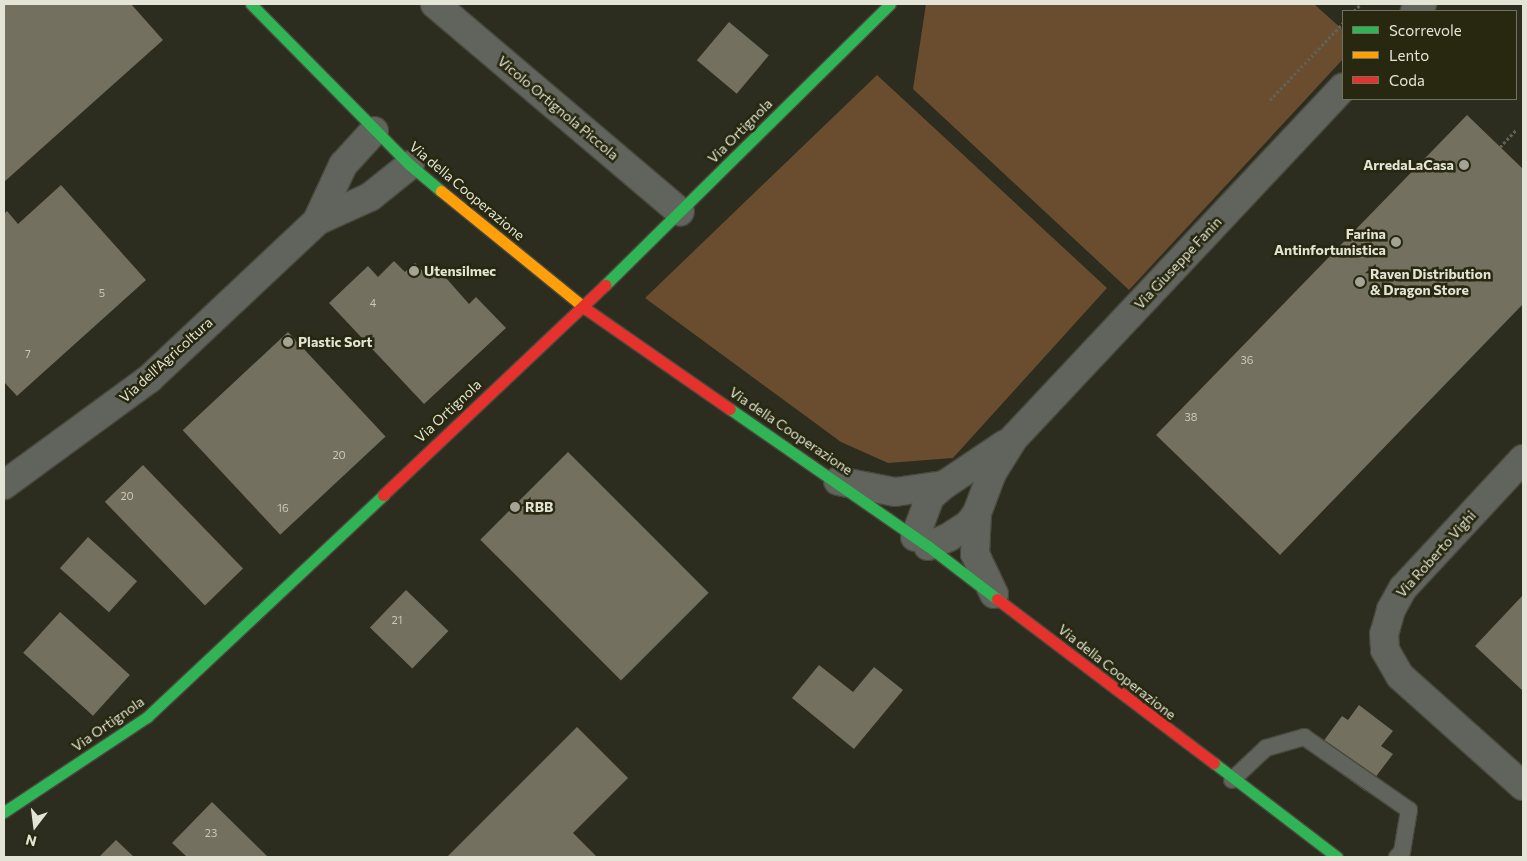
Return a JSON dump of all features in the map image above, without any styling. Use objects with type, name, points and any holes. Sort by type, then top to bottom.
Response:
[{"type":"street","name":"Via della Cooperazione","points":[[251,4],[374,132],[410,165],[583,307],[838,481],[994,594],[1232,780],[1337,857]]},
{"type":"street","name":"Vicolo Ortignola Piccola","points":[[436,4],[680,212]]},
{"type":"street","name":"Via Ortignola","points":[[4,812],[147,717],[583,307],[890,4]]},
{"type":"street","name":"Via Giuseppe Fanin","points":[[1013,439],[944,484],[930,497],[921,541],[950,537],[969,524],[977,513],[992,473],[1013,439],[1342,89]]},
{"type":"street","name":"Via dell'Agricoltura","points":[[317,221],[343,165],[374,132]]},
{"type":"street","name":"Via dell'Agricoltura","points":[[4,486],[148,379],[317,221],[370,197],[410,165]]},
{"type":"street","name":"Via Roberto Vighi","points":[[1523,459],[1403,588],[1391,610],[1384,634],[1385,650],[1400,676],[1523,786]]},
{"type":"street","name":"Via Giuseppe Fanin","points":[[838,481],[895,492],[944,484]]},
{"type":"street","name":"Via Giuseppe Fanin","points":[[977,513],[976,554],[994,594]]},
{"type":"lane","points":[[1232,780],[1266,748],[1304,737],[1409,810],[1402,852],[1398,857]]},
{"type":"path","points":[[1270,100],[1342,24]]},
{"type":"path","points":[[1500,147],[1516,130]]},
{"type":"shaded area","points":[[926,4],[1314,4],[1342,29],[1342,60],[1129,290],[913,89]]},
{"type":"shaded area","points":[[877,75],[1107,288],[953,458],[888,463],[841,442],[645,298]]},
{"type":"building","points":[[4,4],[131,4],[163,40],[4,182]]},
{"type":"building","points":[[729,22],[769,55],[737,94],[697,60]]},
{"type":"building","points":[[1467,115],[1523,169],[1523,304],[1280,555],[1156,435]]},
{"type":"building","points":[[61,185],[146,280],[17,396],[4,382],[4,214],[7,211],[18,224]]},
{"type":"building","points":[[394,261],[405,272],[415,263],[430,279],[439,270],[469,304],[476,297],[506,328],[424,404],[329,303],[368,266],[378,277]]},
{"type":"building","points":[[288,332],[386,437],[280,535],[183,430]]},
{"type":"building","points":[[568,452],[709,593],[621,680],[480,540]]},
{"type":"building","points":[[143,465],[243,569],[205,605],[105,502]]},
{"type":"building","points":[[88,537],[137,581],[109,612],[60,568]]},
{"type":"building","points":[[406,590],[448,631],[412,668],[370,627]]},
{"type":"building","points":[[1523,595],[1523,691],[1475,646]]},
{"type":"building","points":[[60,612],[130,675],[93,716],[23,653]]},
{"type":"building","points":[[819,665],[853,692],[874,667],[903,690],[854,749],[792,698]]},
{"type":"building","points":[[1359,705],[1393,731],[1381,746],[1393,754],[1365,791],[1314,754],[1342,716],[1348,720]]},
{"type":"building","points":[[577,727],[628,778],[573,833],[597,857],[447,857]]},
{"type":"building","points":[[212,802],[268,857],[187,857],[172,843]]},
{"type":"building","points":[[116,840],[134,857],[99,857]]},
{"type":"traffic: fast","points":[[251,4],[410,165],[441,191]]},
{"type":"traffic: fast","points":[[605,285],[890,4]]},
{"type":"traffic: fast","points":[[730,409],[928,546],[997,599]]},
{"type":"traffic: fast","points":[[4,812],[147,717],[383,495]]},
{"type":"traffic: fast","points":[[1214,763],[1337,857]]},
{"type":"traffic: slow","points":[[441,191],[586,309]]},
{"type":"traffic: jam","points":[[383,495],[605,285]]},
{"type":"traffic: jam","points":[[586,309],[730,409]]},
{"type":"traffic: jam","points":[[997,599],[1214,763]]},
{"type":"place","name":"ArredaLaCasa","points":[[1464,165]]},
{"type":"place","name":"Farina Antinfortunistica","points":[[1396,242]]},
{"type":"place","name":"Utensilmec","points":[[414,271]]},
{"type":"place","name":"Raven Distribution & Dragon Store","points":[[1360,282]]},
{"type":"place","name":"Plastic Sort","points":[[288,342]]},
{"type":"place","name":"RBB","points":[[515,507]]}]
